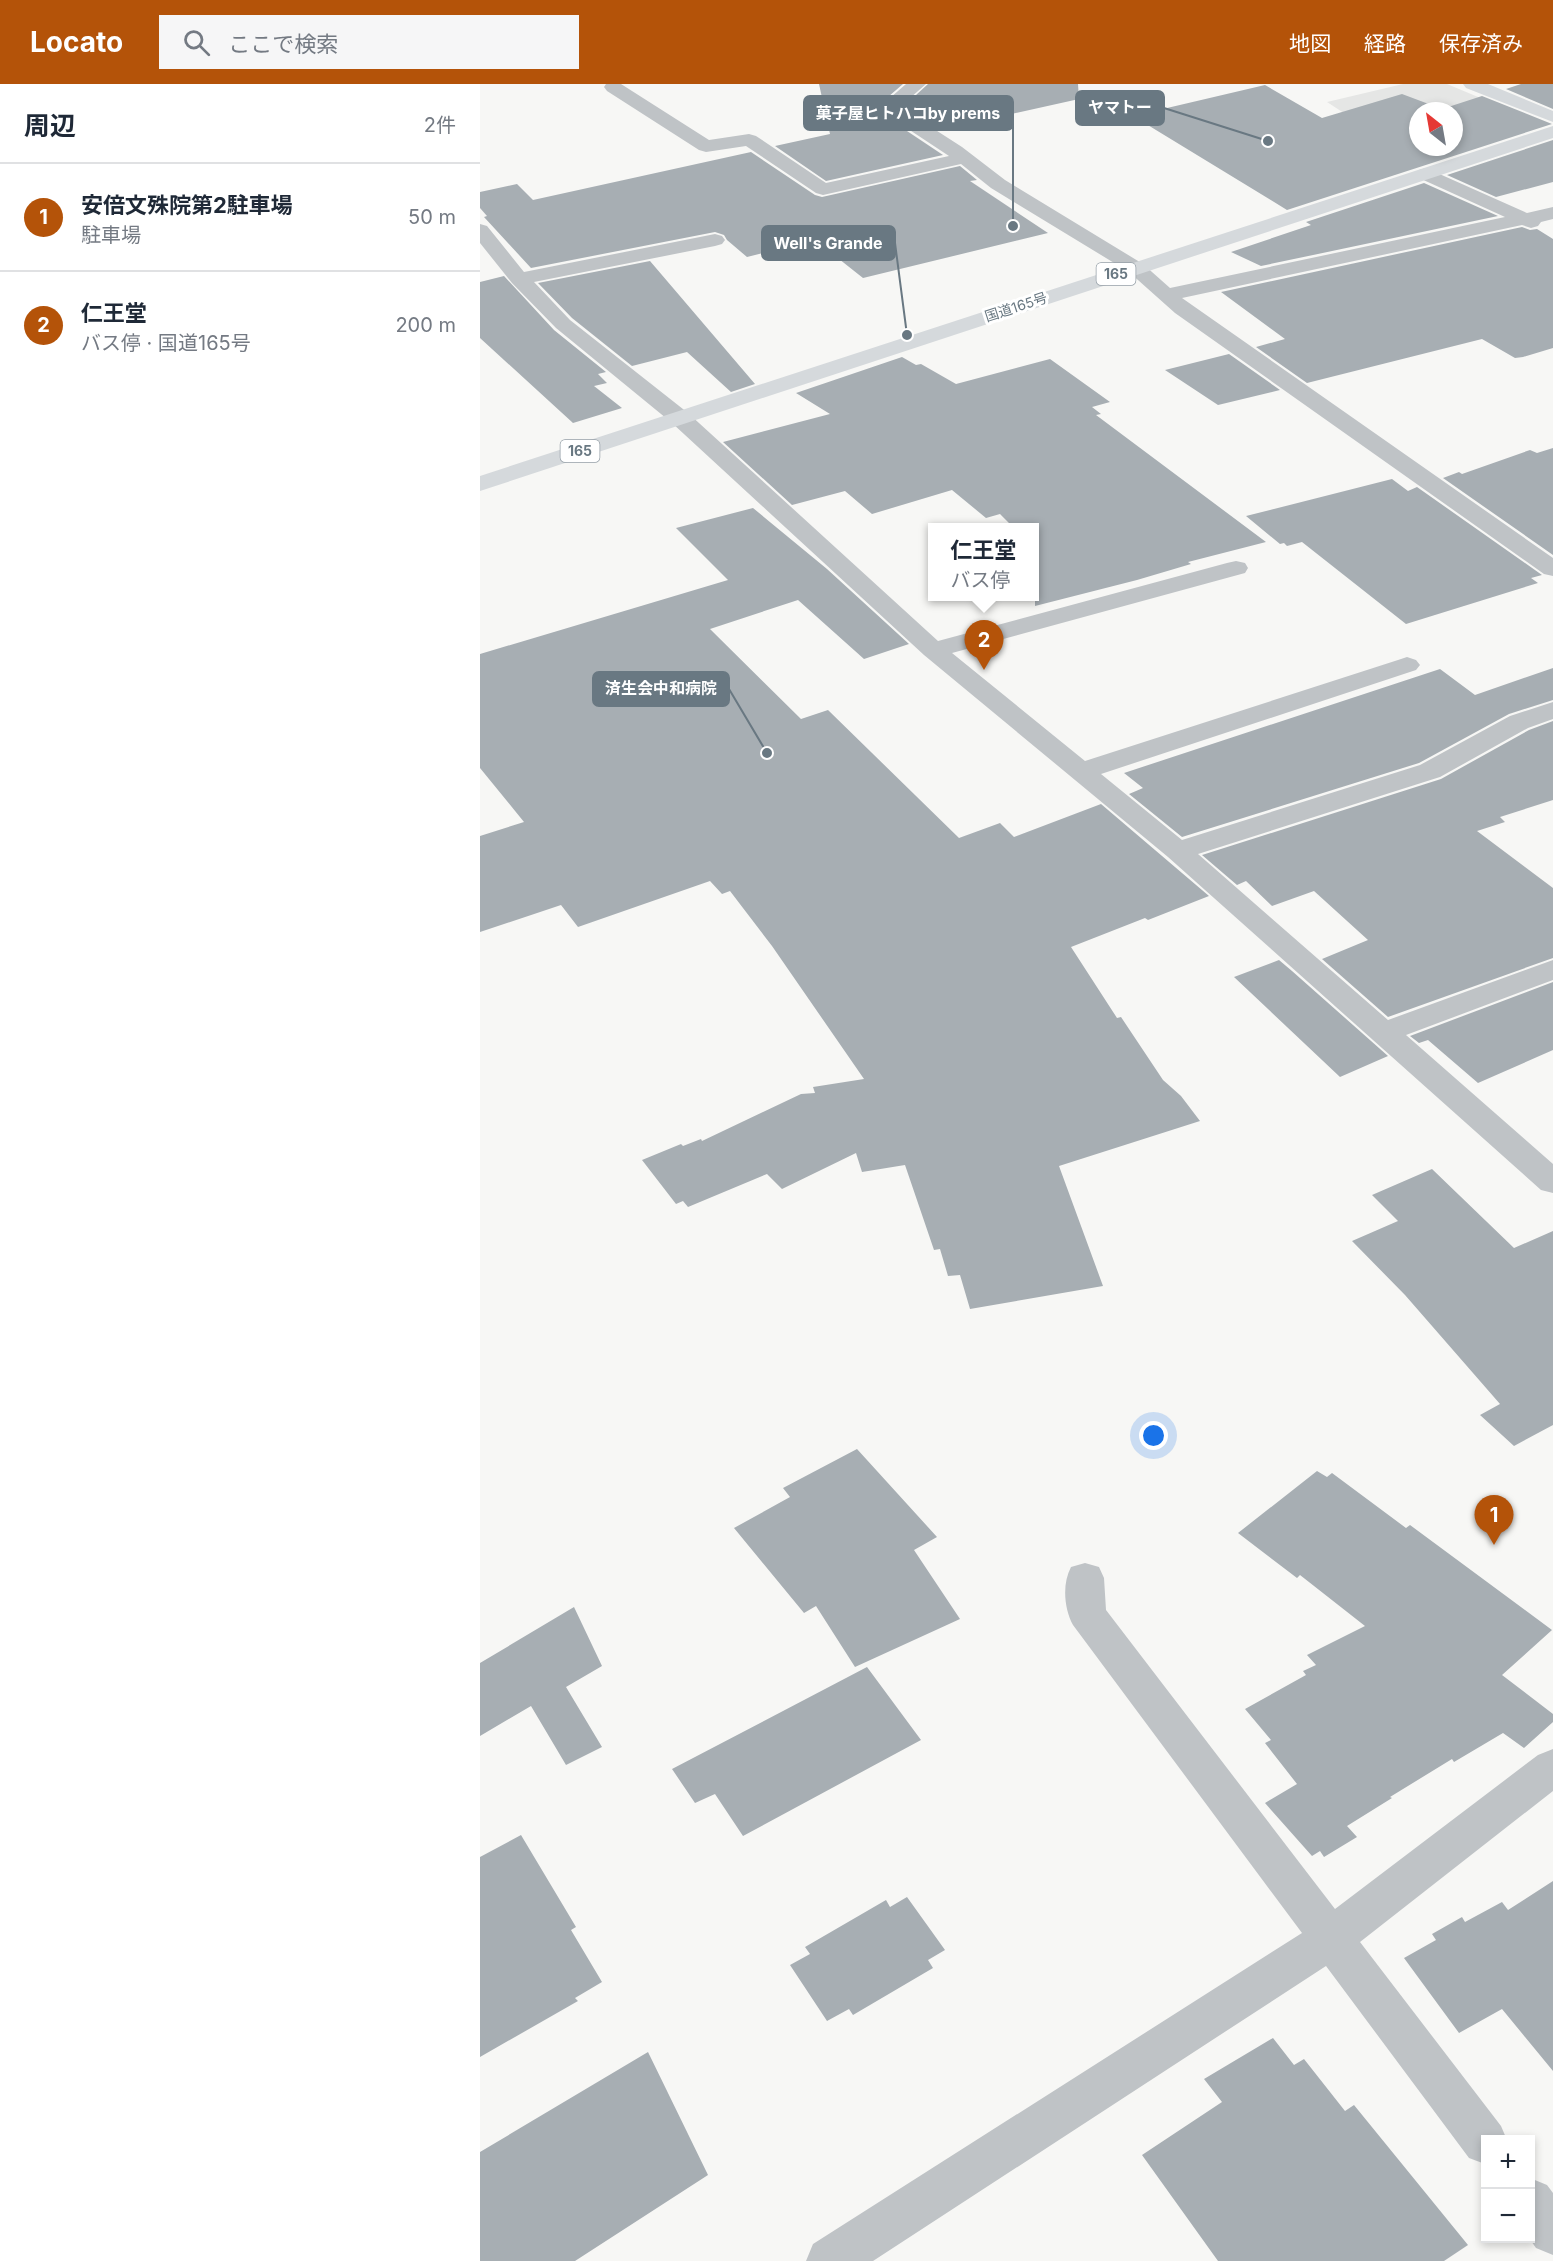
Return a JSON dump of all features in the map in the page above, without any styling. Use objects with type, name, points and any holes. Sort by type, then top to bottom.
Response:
[{"type":"highway","points":[[1472,84],[1553,117]]},
{"type":"highway","name":"国道165号","points":[[480,484],[1553,132]]},
{"type":"street","points":[[917,84],[891,105],[896,114],[964,158],[998,184],[1136,268],[1182,309],[1553,569]]},
{"type":"street","points":[[613,87],[706,146],[749,140],[823,189],[964,158]]},
{"type":"street","points":[[1426,174],[1553,233]]},
{"type":"street","points":[[1166,295],[1553,213]]},
{"type":"street","points":[[480,230],[519,279],[563,324],[680,418],[933,650],[1178,850],[1553,1182]]},
{"type":"street","points":[[519,279],[715,240]]},
{"type":"street","points":[[933,650],[1236,568]]},
{"type":"street","points":[[1083,771],[1407,665]]},
{"type":"street","points":[[1178,850],[1430,771],[1520,722],[1553,710]]},
{"type":"street","points":[[1385,1032],[1553,969]]},
{"type":"street","points":[[1085,1578],[1087,1614],[1481,2137]]},
{"type":"street","points":[[830,2261],[1330,1939],[1553,1767]]},
{"type":"street","points":[[1535,2208],[1553,2231]]},
{"type":"shaded area","points":[[1403,84],[1447,84],[1543,124],[1463,149],[1463,102],[1409,102],[1409,155],[1327,102]]},
{"type":"shaded area","points":[[1410,156],[1439,156],[1419,162]]},
{"type":"building","points":[[819,84],[903,84],[880,106],[889,119],[943,155],[826,181],[775,146],[830,134]]},
{"type":"building","points":[[928,84],[1078,84],[1079,99],[940,130],[904,106]]},
{"type":"building","points":[[1521,84],[1553,84],[1553,109],[1506,89]]},
{"type":"building","points":[[1265,85],[1322,118],[1402,94],[1423,102],[1409,102],[1409,156],[1453,156],[1287,210],[1133,116]]},
{"type":"building","points":[[1482,96],[1552,124],[1463,153],[1463,102]]},
{"type":"building","points":[[1553,140],[1553,182],[1496,197],[1447,175]]},
{"type":"building","points":[[751,152],[815,195],[822,197],[960,166],[977,180],[970,181],[1048,233],[863,278],[815,240],[747,257],[724,235],[715,232],[531,268],[484,217],[487,216],[480,208],[480,192],[517,184],[533,200]]},
{"type":"building","points":[[1424,183],[1498,216],[1261,266],[1231,252],[1311,225],[1306,222]]},
{"type":"building","points":[[1522,227],[1530,230],[1537,229],[1553,239],[1553,348],[1523,357],[1515,358],[1482,339],[1307,383],[1256,347],[1285,339],[1221,292]]},
{"type":"building","points":[[650,261],[755,384],[731,392],[687,352],[632,366],[572,318],[538,283]]},
{"type":"building","points":[[504,276],[554,330],[606,372],[598,374],[607,383],[594,386],[622,408],[573,423],[480,338],[480,282]]},
{"type":"building","points":[[1229,354],[1280,390],[1218,405],[1165,370]]},
{"type":"building","points":[[902,357],[916,365],[921,364],[956,384],[1050,359],[1110,402],[1092,407],[1101,414],[1096,415],[1266,542],[1188,562],[1191,564],[1137,580],[1035,606],[1035,601],[1039,601],[1039,523],[1009,523],[1000,514],[986,518],[952,490],[872,514],[845,491],[792,505],[723,442],[830,414],[796,393]]},
{"type":"building","points":[[1553,448],[1553,555],[1443,478],[1459,472],[1462,474],[1530,450],[1537,453]]},
{"type":"building","points":[[1392,479],[1408,491],[1417,487],[1542,575],[1531,578],[1538,583],[1406,624],[1302,542],[1287,546],[1284,543],[1280,544],[1246,516]]},
{"type":"building","points":[[753,508],[827,569],[909,644],[864,659],[798,600],[710,629],[801,719],[828,710],[959,838],[1000,823],[1014,837],[1101,804],[1209,896],[1071,947],[1117,1018],[1121,1017],[1163,1080],[1181,1096],[1200,1121],[1059,1166],[1103,1286],[970,1309],[960,1275],[948,1276],[940,1249],[934,1250],[905,1165],[862,1172],[856,1153],[782,1189],[767,1174],[688,1207],[683,1201],[676,1204],[642,1160],[681,1144],[683,1146],[701,1139],[702,1141],[801,1094],[815,1093],[813,1087],[864,1079],[772,946],[730,891],[722,894],[710,881],[578,927],[561,905],[480,932],[480,836],[524,822],[480,768],[480,654],[728,580],[676,528]]},
{"type":"building","points":[[1553,668],[1553,700],[1509,714],[1419,763],[1182,837],[1129,794],[1143,788],[1124,773],[1440,669],[1475,695]]},
{"type":"building","points":[[1553,721],[1553,800],[1500,817],[1505,822],[1477,831],[1553,888],[1553,958],[1388,1017],[1322,959],[1368,940],[1314,891],[1272,906],[1246,881],[1237,885],[1202,855],[1441,779],[1529,730]]},
{"type":"building","points":[[1279,960],[1388,1056],[1340,1077],[1234,977]]},
{"type":"building","points":[[1553,982],[1553,1050],[1478,1083],[1428,1040],[1419,1043],[1410,1036]]},
{"type":"building","points":[[1432,1169],[1514,1248],[1553,1231],[1553,1425],[1514,1446],[1480,1415],[1500,1404],[1405,1295],[1352,1241],[1398,1221],[1372,1195]]},
{"type":"building","points":[[857,1449],[937,1537],[914,1550],[960,1619],[855,1667],[816,1606],[804,1613],[734,1528],[790,1497],[783,1488]]},
{"type":"building","points":[[1317,1471],[1327,1477],[1332,1473],[1406,1528],[1410,1525],[1552,1630],[1502,1675],[1553,1714],[1553,1722],[1524,1748],[1503,1733],[1454,1762],[1452,1759],[1347,1826],[1357,1837],[1324,1857],[1320,1851],[1312,1856],[1265,1803],[1297,1784],[1265,1743],[1271,1740],[1245,1709],[1306,1675],[1303,1671],[1316,1665],[1307,1655],[1365,1626],[1300,1575],[1297,1578],[1238,1533]]},
{"type":"building","points":[[574,1607],[602,1666],[566,1687],[602,1747],[566,1765],[531,1706],[480,1736],[480,1663]]},
{"type":"building","points":[[867,1667],[921,1740],[743,1836],[715,1794],[695,1803],[672,1769]]},
{"type":"building","points":[[521,1835],[576,1927],[571,1930],[602,1982],[575,1998],[578,2001],[480,2057],[480,1857]]},
{"type":"building","points":[[1553,1881],[1553,2071],[1502,2009],[1459,2033],[1404,1958],[1436,1940],[1432,1934],[1462,1917],[1465,1922],[1502,1902],[1508,1910]]},
{"type":"building","points":[[907,1897],[945,1950],[928,1960],[933,1968],[853,2015],[849,2009],[827,2021],[790,1965],[810,1954],[805,1947],[886,1900],[890,1907]]},
{"type":"building","points":[[1273,2038],[1294,2065],[1304,2059],[1345,2111],[1354,2105],[1468,2245],[1444,2261],[1218,2261],[1142,2155],[1222,2102],[1204,2079]]},
{"type":"building","points":[[648,2052],[708,2175],[575,2261],[480,2261],[480,2152]]},
{"type":"place","name":"ヤマトー","points":[[1268,141]]},
{"type":"place","name":"菓子屋ヒトハコby prems","points":[[1013,226]]},
{"type":"place","name":"Well's Grande","points":[[907,335]]},
{"type":"place","name":"仁王堂","points":[[984,670]]},
{"type":"place","name":"済生会中和病院","points":[[767,753]]},
{"type":"place","name":"安倍文殊院第2駐車場","points":[[1494,1545]]}]
